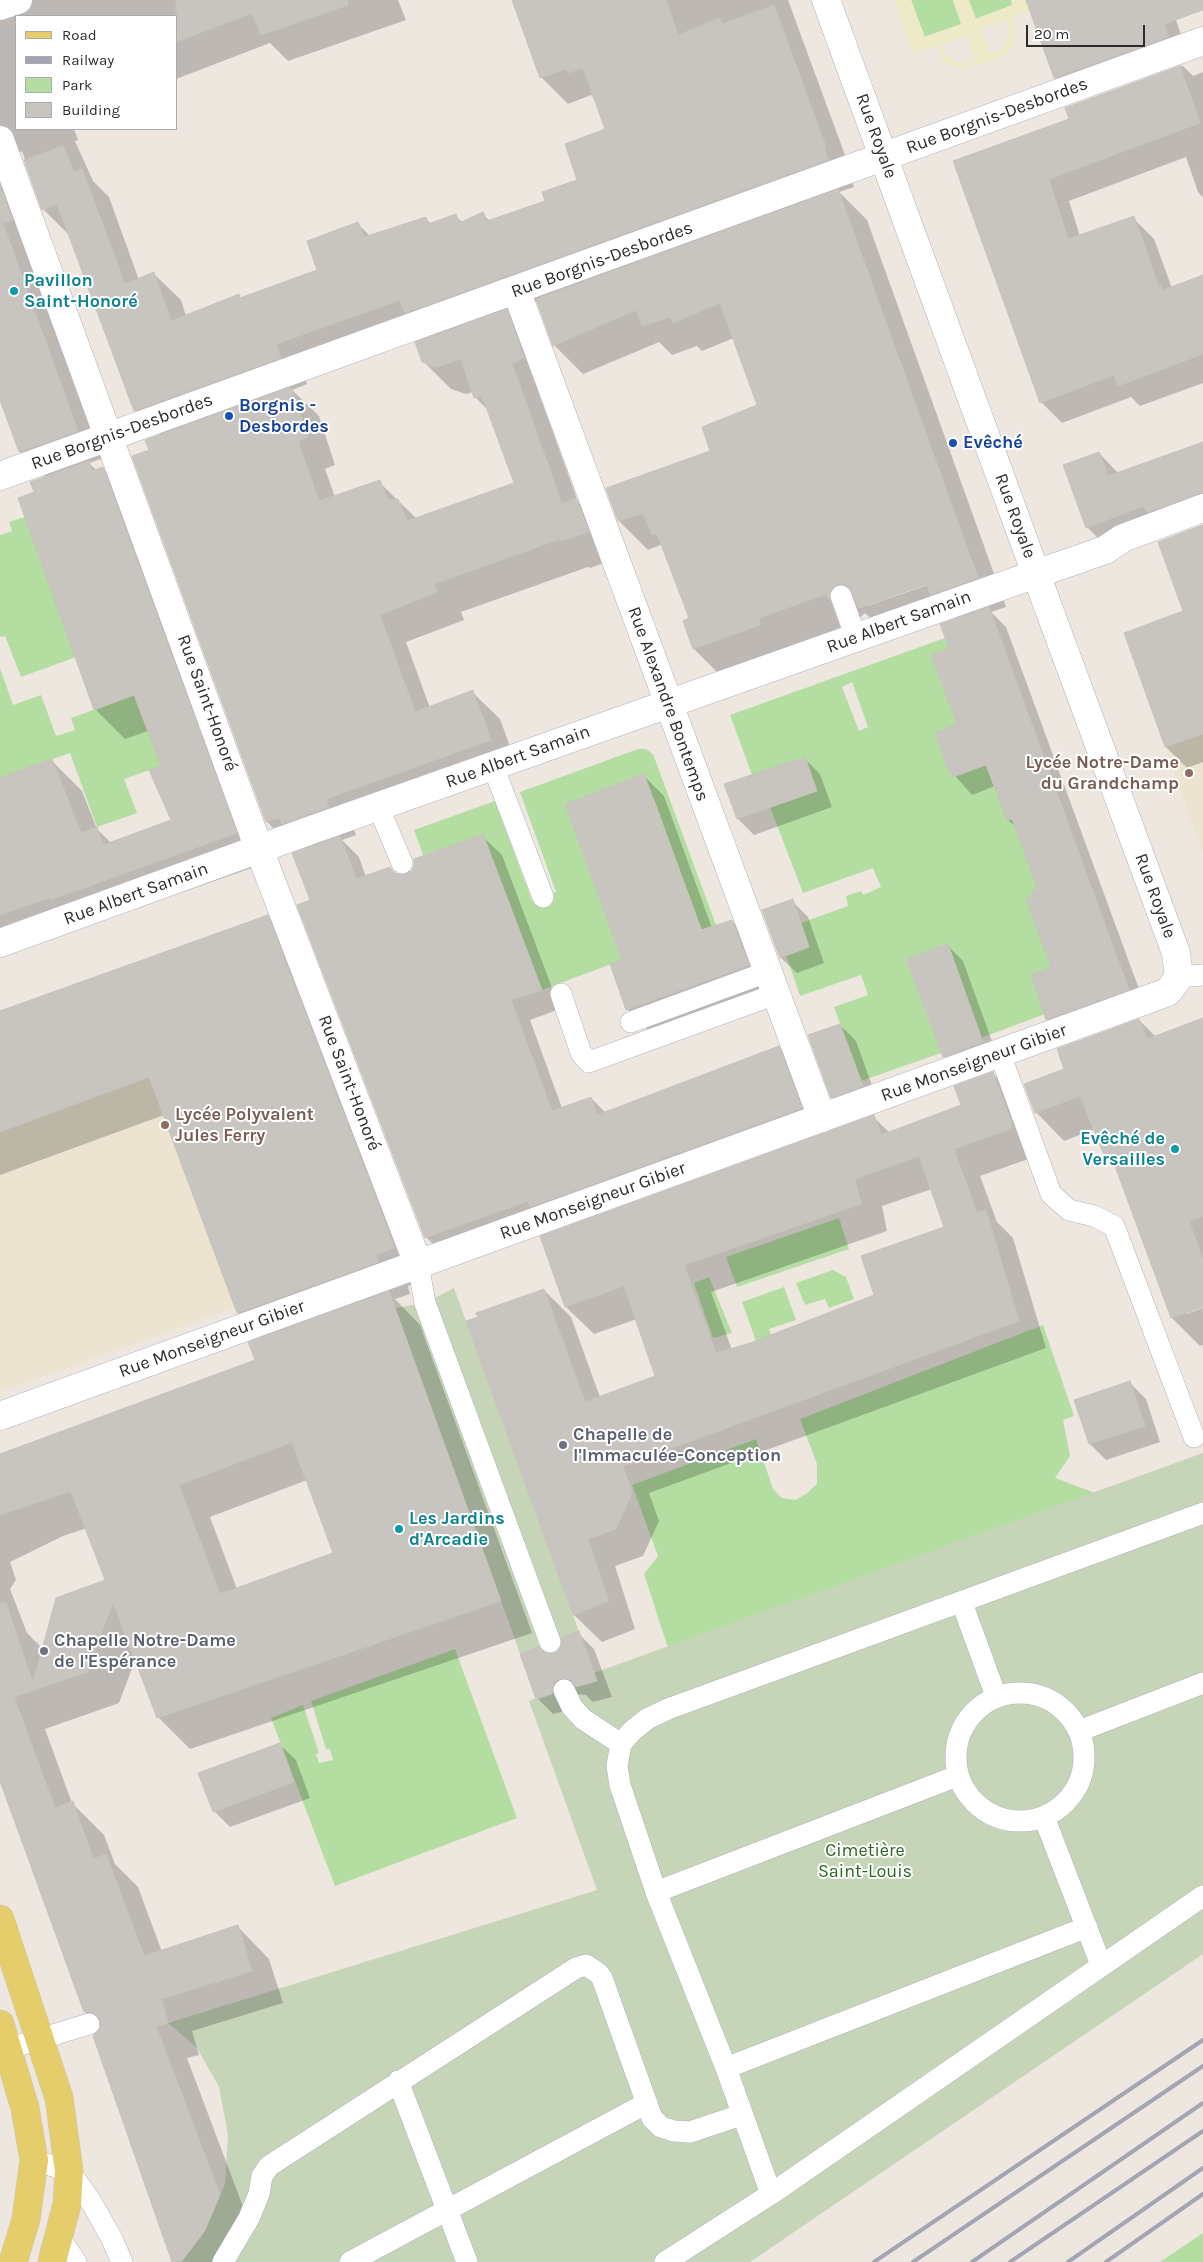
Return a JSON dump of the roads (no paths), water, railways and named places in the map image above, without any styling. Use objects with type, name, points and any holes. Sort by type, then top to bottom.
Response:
[{"type":"main road","points":[[0,1919],[59,2098],[69,2171],[67,2204],[56,2249]]},
{"type":"main road","points":[[4,2036],[25,2108],[34,2160],[26,2219],[13,2262]]},
{"type":"street","points":[[0,6],[18,0]]},
{"type":"street","name":"Rue Royale","points":[[826,0],[1176,953],[1191,976]]},
{"type":"street","name":"Rue Borgnis-Desbordes","points":[[0,476],[884,158],[1203,41]]},
{"type":"street","name":"Rue Saint-Honoré","points":[[0,140],[259,849],[418,1264]]},
{"type":"street","name":"Rue Alexandre Bontemps","points":[[516,290],[822,1118]]},
{"type":"street","name":"Rue Albert Samain","points":[[0,943],[378,806],[1105,550],[1123,538],[1203,508]]},
{"type":"street","name":"Rue Monseigneur Gibier","points":[[0,1416],[1168,992],[1191,976]]},
{"type":"lane","points":[[841,596],[856,638]]},
{"type":"lane","points":[[493,766],[542,897]]},
{"type":"lane","points":[[378,806],[402,863]]},
{"type":"lane","points":[[561,994],[581,1053],[590,1062],[772,983]]},
{"type":"lane","points":[[631,1022],[772,983]]},
{"type":"lane","points":[[1000,1054],[1050,1194],[1069,1210],[1094,1216],[1114,1226],[1194,1437]]},
{"type":"lane","points":[[418,1264],[425,1303],[550,1642]]},
{"type":"lane","points":[[771,2194],[741,2115],[726,2068],[656,1892],[620,1785],[617,1766],[621,1744],[630,1732],[647,1719],[668,1709],[962,1603],[1203,1513]]},
{"type":"lane","points":[[962,1603],[996,1696]]},
{"type":"lane","points":[[1079,1730],[1203,1683]]},
{"type":"lane","points":[[564,1690],[572,1707],[584,1719],[621,1744]]},
{"type":"lane","points":[[1016,1692],[1041,1696],[1054,1701],[1068,1714],[1079,1730],[1084,1750],[1083,1771],[1075,1790],[1062,1806],[1044,1817],[1023,1822],[1002,1820],[982,1810],[967,1795],[958,1776],[955,1752],[962,1728],[976,1709],[996,1696],[1016,1692]]},
{"type":"lane","points":[[656,1892],[958,1776]]},
{"type":"lane","points":[[1044,1817],[1101,1966]]},
{"type":"lane","points":[[666,2262],[771,2194],[1203,1896]]},
{"type":"lane","points":[[726,2068],[1087,1927]]},
{"type":"lane","points":[[223,2262],[249,2218],[259,2194],[262,2176],[269,2166],[565,1974],[586,1965],[602,1978],[652,2118],[661,2126],[674,2131],[690,2132],[741,2115]]},
{"type":"lane","points":[[4,2036],[41,2039],[88,2024]]},
{"type":"lane","points":[[398,2081],[467,2262]]},
{"type":"lane","points":[[350,2262],[647,2103]]},
{"type":"lane","points":[[34,2160],[69,2171],[90,2200],[112,2239],[122,2262]]},
{"type":"lane","points":[[56,2249],[76,2262]]},
{"type":"railway","points":[[874,2262],[1203,2040]]},
{"type":"railway","points":[[913,2262],[1203,2066]]},
{"type":"railway","points":[[972,2262],[1203,2103]]},
{"type":"railway","points":[[1010,2262],[1203,2131]]},
{"type":"railway","points":[[1068,2262],[1203,2168]]},
{"type":"railway","points":[[1106,2262],[1203,2194]]},
{"type":"place","name":"Pavillon Saint-Honoré","points":[[14,291]]},
{"type":"place","name":"Borgnis - Desbordes","points":[[229,416]]},
{"type":"place","name":"Evêché","points":[[953,443]]},
{"type":"place","name":"Lycée Notre-Dame du Grandchamp","points":[[1189,773]]},
{"type":"place","name":"Lycée Polyvalent Jules Ferry","points":[[165,1125]]},
{"type":"place","name":"Evêché de Versailles","points":[[1175,1149]]},
{"type":"place","name":"Chapelle de l'Immaculée-Conception","points":[[563,1445]]},
{"type":"place","name":"Les Jardins d'Arcadie","points":[[399,1529]]},
{"type":"place","name":"Chapelle Notre-Dame de l'Espérance","points":[[44,1651]]},
{"type":"park label","name":"Cimetière Saint-Louis","points":[[865,1861]]}]
